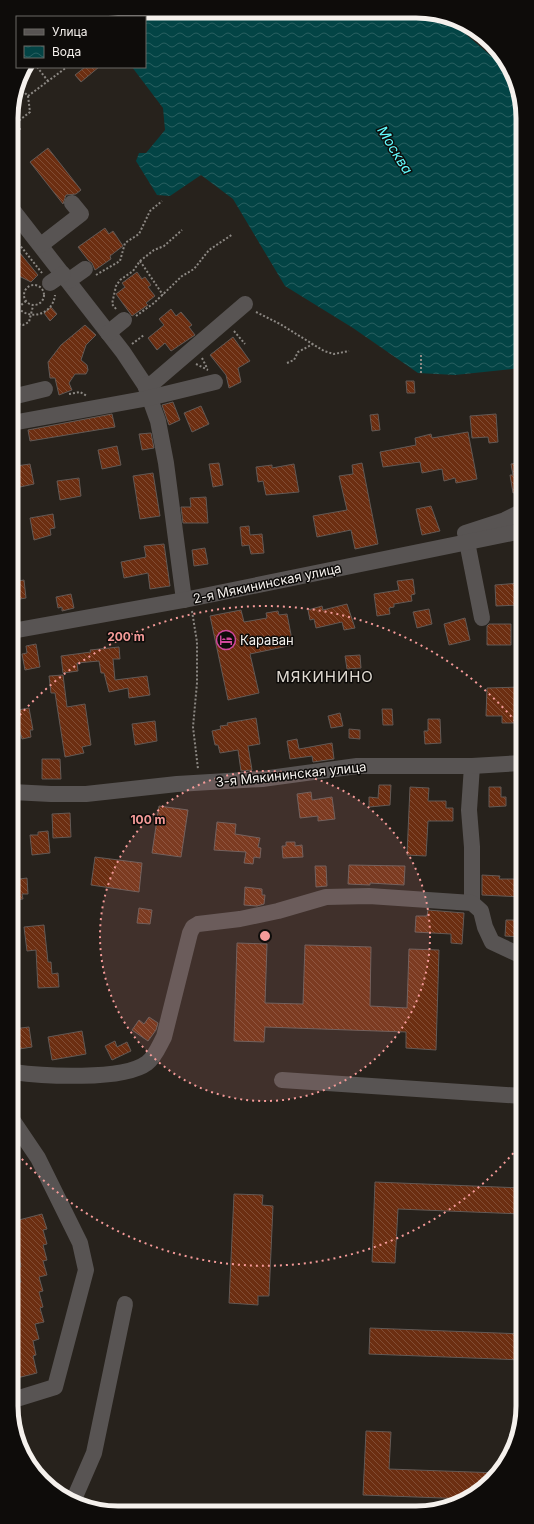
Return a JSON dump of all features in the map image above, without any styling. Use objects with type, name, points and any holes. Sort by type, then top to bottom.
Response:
[{"type":"street","points":[[41,245],[81,214],[72,203]]},
{"type":"street","points":[[18,217],[41,245],[60,279],[108,333],[147,392],[158,421],[166,463],[184,600]]},
{"type":"street","points":[[60,279],[85,269]]},
{"type":"street","points":[[147,392],[153,383],[249,307]]},
{"type":"street","points":[[108,333],[124,320]]},
{"type":"street","points":[[18,421],[147,392],[215,382]]},
{"type":"street","points":[[18,396],[45,389]]},
{"type":"street","points":[[428,550],[457,536],[516,515]]},
{"type":"street","name":"2-я Мякининская улица","points":[[18,630],[184,600],[516,532]]},
{"type":"street","points":[[467,542],[482,618]]},
{"type":"street","name":"3-я Мякининская улица","points":[[18,792],[86,794],[199,782],[262,779],[357,766],[472,766],[516,763]]},
{"type":"street","points":[[472,766],[469,810],[472,847],[472,903]]},
{"type":"street","points":[[18,1072],[95,1075],[126,1071],[147,1063],[155,1053],[164,1037],[193,927],[205,922],[240,919],[278,911],[326,897],[369,896],[472,903],[481,911],[485,927],[492,942],[516,953]]},
{"type":"street","points":[[282,1080],[516,1096]]},
{"type":"street","points":[[18,1128],[38,1158],[80,1243],[86,1270],[55,1387],[18,1398]]},
{"type":"street","points":[[75,1496],[94,1453],[125,1304]]},
{"type":"path","points":[[474,37],[488,49]]},
{"type":"path","points":[[38,68],[48,81]]},
{"type":"path","points":[[28,96],[65,68]]},
{"type":"path","points":[[18,121],[30,112],[28,96],[22,90]]},
{"type":"path","points":[[85,269],[97,275],[120,261],[126,243],[139,234],[150,211],[162,201]]},
{"type":"path","points":[[182,230],[164,246],[154,250],[140,261],[133,271],[120,280],[116,286],[112,304],[124,320],[133,318],[163,295],[182,276],[194,269],[209,250],[233,234]]},
{"type":"path","points":[[140,261],[163,295]]},
{"type":"path","points":[[31,285],[39,286],[44,291],[44,297],[40,304],[33,305],[26,301],[24,296],[26,288],[31,285]]},
{"type":"path","points":[[18,308],[26,301]]},
{"type":"path","points":[[18,324],[23,325],[29,322],[33,305]]},
{"type":"path","points":[[249,307],[324,351],[334,354],[349,351]]},
{"type":"path","points":[[231,327],[245,344]]},
{"type":"path","points":[[287,363],[294,360],[298,352],[313,344]]},
{"type":"path","points":[[190,361],[208,370],[199,354]]},
{"type":"path","points":[[421,355],[421,374]]},
{"type":"path","points":[[195,627],[197,642],[197,683],[193,727],[199,782]]},
{"type":"water","name":"Москва","points":[[146,18],[423,18],[448,23],[457,27],[500,63],[511,86],[514,98],[516,111],[516,369],[455,375],[418,373],[353,328],[285,286],[233,199],[201,175],[170,196],[157,195],[136,161],[139,153],[146,153],[165,130],[163,108],[133,68],[146,68]]},
{"type":"building","points":[[84,68],[98,68],[81,82],[75,75]]},
{"type":"building","points":[[48,148],[81,190],[76,194],[66,195],[63,204],[30,162]]},
{"type":"building","points":[[105,228],[109,234],[113,231],[123,246],[110,256],[111,259],[95,270],[92,263],[78,247]]},
{"type":"building","points":[[18,251],[38,275],[31,282],[18,276]]},
{"type":"building","points":[[137,272],[142,279],[145,277],[151,285],[148,287],[155,296],[146,303],[148,305],[132,316],[116,294],[125,287],[122,283]]},
{"type":"building","points":[[51,307],[57,314],[50,321],[44,313]]},
{"type":"building","points":[[171,309],[176,316],[181,312],[192,325],[189,327],[195,335],[171,351],[165,343],[157,350],[148,338],[164,325],[159,319]]},
{"type":"building","points":[[85,325],[96,335],[86,345],[81,360],[87,365],[88,370],[86,374],[75,374],[69,383],[72,390],[59,395],[55,378],[50,378],[48,362],[61,345]]},
{"type":"building","points":[[233,337],[250,361],[238,368],[241,382],[229,388],[226,375],[210,355]]},
{"type":"building","points":[[406,381],[414,381],[415,393],[407,393]]},
{"type":"building","points":[[173,402],[180,420],[169,425],[162,405]]},
{"type":"building","points":[[201,406],[209,424],[192,432],[184,413]]},
{"type":"building","points":[[112,414],[115,427],[30,441],[28,430]]},
{"type":"building","points":[[378,414],[380,430],[372,431],[370,415]]},
{"type":"building","points":[[496,414],[498,442],[489,443],[488,437],[472,438],[470,416]]},
{"type":"building","points":[[468,432],[477,479],[456,483],[455,478],[444,481],[442,469],[422,473],[420,462],[383,467],[380,452],[416,445],[415,438],[431,434],[432,438]]},
{"type":"building","points":[[151,433],[154,448],[142,450],[139,434]]},
{"type":"building","points":[[117,446],[121,465],[102,469],[98,450]]},
{"type":"building","points":[[219,463],[223,485],[213,487],[209,464]]},
{"type":"building","points":[[362,463],[378,544],[355,549],[351,530],[317,537],[313,516],[347,510],[339,476],[353,474],[352,465]]},
{"type":"building","points":[[516,463],[516,492],[513,493],[510,475],[513,475],[511,464]]},
{"type":"building","points":[[30,464],[34,484],[20,487],[18,466]]},
{"type":"building","points":[[294,464],[299,492],[266,495],[263,481],[258,482],[256,467],[272,465],[272,468]]},
{"type":"building","points":[[153,473],[160,516],[140,519],[133,476]]},
{"type":"building","points":[[79,478],[81,496],[60,500],[57,481]]},
{"type":"building","points":[[206,497],[208,523],[183,523],[181,507],[191,507],[190,498]]},
{"type":"building","points":[[431,506],[440,531],[422,535],[416,509]]},
{"type":"building","points":[[53,514],[55,528],[50,529],[51,535],[34,540],[30,518]]},
{"type":"building","points":[[249,526],[250,535],[262,534],[264,553],[251,554],[249,545],[242,546],[240,527]]},
{"type":"building","points":[[164,544],[170,586],[150,589],[148,573],[124,578],[121,562],[146,557],[144,546]]},
{"type":"building","points":[[205,548],[208,564],[194,566],[192,550]]},
{"type":"building","points":[[413,579],[415,594],[411,595],[412,601],[394,604],[394,607],[389,608],[390,614],[377,616],[374,594],[399,590],[397,581]]},
{"type":"building","points":[[24,580],[26,598],[18,599],[18,581]]},
{"type":"building","points":[[516,583],[516,605],[496,606],[495,585]]},
{"type":"building","points":[[71,594],[74,608],[62,611],[62,607],[58,608],[56,597]]},
{"type":"building","points":[[347,604],[355,628],[344,630],[342,622],[316,628],[314,619],[310,620],[308,610],[322,606],[323,610]]},
{"type":"building","points":[[429,609],[432,624],[417,628],[413,612]]},
{"type":"building","points":[[241,610],[244,622],[267,618],[266,613],[278,611],[279,615],[287,614],[293,645],[250,654],[259,693],[228,700],[210,616]]},
{"type":"building","points":[[465,618],[470,640],[449,645],[444,624]]},
{"type":"building","points":[[489,624],[511,624],[511,645],[487,645],[487,626]]},
{"type":"building","points":[[36,644],[40,667],[25,670],[22,654],[27,653],[26,646]]},
{"type":"building","points":[[119,647],[120,659],[113,659],[115,680],[147,676],[150,695],[129,698],[128,688],[109,692],[104,673],[101,673],[99,661],[77,663],[78,671],[63,673],[61,656],[91,652],[90,650]]},
{"type":"building","points":[[360,655],[361,668],[347,669],[345,656]]},
{"type":"building","points":[[63,675],[67,707],[85,704],[91,745],[82,747],[84,753],[65,757],[55,693],[51,693],[49,676]]},
{"type":"building","points":[[516,687],[516,716],[514,716],[514,723],[502,723],[502,716],[486,716],[487,688]]},
{"type":"building","points":[[29,708],[33,730],[30,730],[31,737],[22,739],[20,732],[18,733],[18,710]]},
{"type":"building","points":[[382,709],[392,709],[393,725],[383,725]]},
{"type":"building","points":[[340,713],[343,726],[331,728],[328,716]]},
{"type":"building","points":[[256,718],[260,744],[248,746],[252,770],[241,771],[238,750],[220,753],[218,745],[215,745],[212,731],[221,729],[220,726],[228,725],[227,723]]},
{"type":"building","points":[[428,719],[440,719],[441,743],[425,744],[424,731],[428,731]]},
{"type":"building","points":[[155,721],[157,741],[135,745],[132,724]]},
{"type":"building","points":[[349,729],[360,730],[360,739],[349,738]]},
{"type":"building","points":[[297,739],[299,749],[332,743],[334,759],[313,762],[312,756],[290,759],[287,741]]},
{"type":"building","points":[[42,759],[60,759],[61,779],[42,779]]},
{"type":"building","points":[[379,785],[391,785],[390,805],[369,807],[369,797],[378,798]]},
{"type":"building","points":[[410,787],[429,788],[428,801],[446,801],[446,808],[453,808],[453,821],[428,821],[426,856],[407,855]]},
{"type":"building","points":[[489,787],[501,787],[501,797],[506,797],[506,806],[489,807]]},
{"type":"building","points":[[311,792],[312,800],[332,797],[335,819],[318,821],[318,816],[300,818],[297,794]]},
{"type":"building","points":[[159,806],[188,810],[181,857],[152,853]]},
{"type":"building","points":[[70,813],[71,837],[53,838],[52,814]]},
{"type":"building","points":[[217,822],[236,824],[235,834],[260,838],[258,847],[261,848],[260,858],[254,857],[253,864],[244,863],[246,852],[214,850]]},
{"type":"building","points":[[48,831],[50,853],[32,855],[30,835],[38,835],[38,832]]},
{"type":"building","points":[[286,842],[295,842],[295,846],[302,845],[303,857],[283,858],[282,846],[286,846]]},
{"type":"building","points":[[95,857],[142,863],[139,892],[91,885]]},
{"type":"building","points":[[349,865],[405,866],[404,885],[370,883],[370,885],[348,884]]},
{"type":"building","points":[[315,866],[326,866],[327,886],[316,887]]},
{"type":"building","points":[[482,875],[500,876],[499,879],[516,879],[516,897],[482,895]]},
{"type":"building","points":[[27,878],[28,894],[22,894],[23,899],[18,899],[18,879]]},
{"type":"building","points":[[245,887],[262,889],[262,895],[265,895],[264,904],[257,906],[244,905]]},
{"type":"building","points":[[139,908],[152,910],[150,924],[137,923]]},
{"type":"building","points":[[428,910],[464,913],[462,944],[451,943],[451,934],[415,932],[416,916],[427,916]]},
{"type":"building","points":[[506,920],[516,920],[516,937],[505,936]]},
{"type":"building","points":[[44,925],[48,962],[51,962],[52,974],[58,973],[59,987],[38,988],[36,950],[27,951],[24,927]]},
{"type":"building","points":[[237,943],[267,944],[265,1003],[303,1004],[305,945],[371,947],[370,1006],[407,1008],[409,949],[439,950],[436,1050],[406,1048],[406,1032],[265,1027],[264,1042],[234,1041]]},
{"type":"building","points":[[149,1017],[158,1023],[156,1030],[148,1041],[132,1030],[139,1020],[144,1024]]},
{"type":"building","points":[[29,1027],[32,1047],[18,1049],[18,1028]]},
{"type":"building","points":[[82,1031],[86,1054],[52,1060],[48,1037]]},
{"type":"building","points":[[115,1041],[117,1047],[127,1042],[131,1051],[112,1060],[105,1046]]},
{"type":"building","points":[[375,1182],[516,1188],[516,1214],[398,1209],[395,1263],[372,1262]]},
{"type":"building","points":[[234,1194],[263,1195],[262,1205],[273,1206],[269,1296],[258,1296],[258,1305],[229,1303]]},
{"type":"building","points":[[42,1214],[47,1229],[43,1230],[47,1244],[43,1245],[47,1260],[43,1261],[47,1275],[39,1277],[43,1291],[39,1292],[43,1307],[40,1308],[44,1322],[35,1324],[39,1339],[33,1341],[36,1355],[33,1356],[37,1373],[18,1378],[18,1283],[21,1282],[18,1268],[21,1267],[18,1252],[18,1220]]},
{"type":"building","points":[[370,1328],[516,1334],[516,1360],[369,1354]]},
{"type":"building","points":[[366,1431],[391,1432],[389,1469],[490,1473],[466,1493],[454,1498],[363,1495]]},
{"type":"place","name":"Караван","points":[[226,640]]},
{"type":"district","name":"МЯКИНИНО","points":[[325,677]]}]
